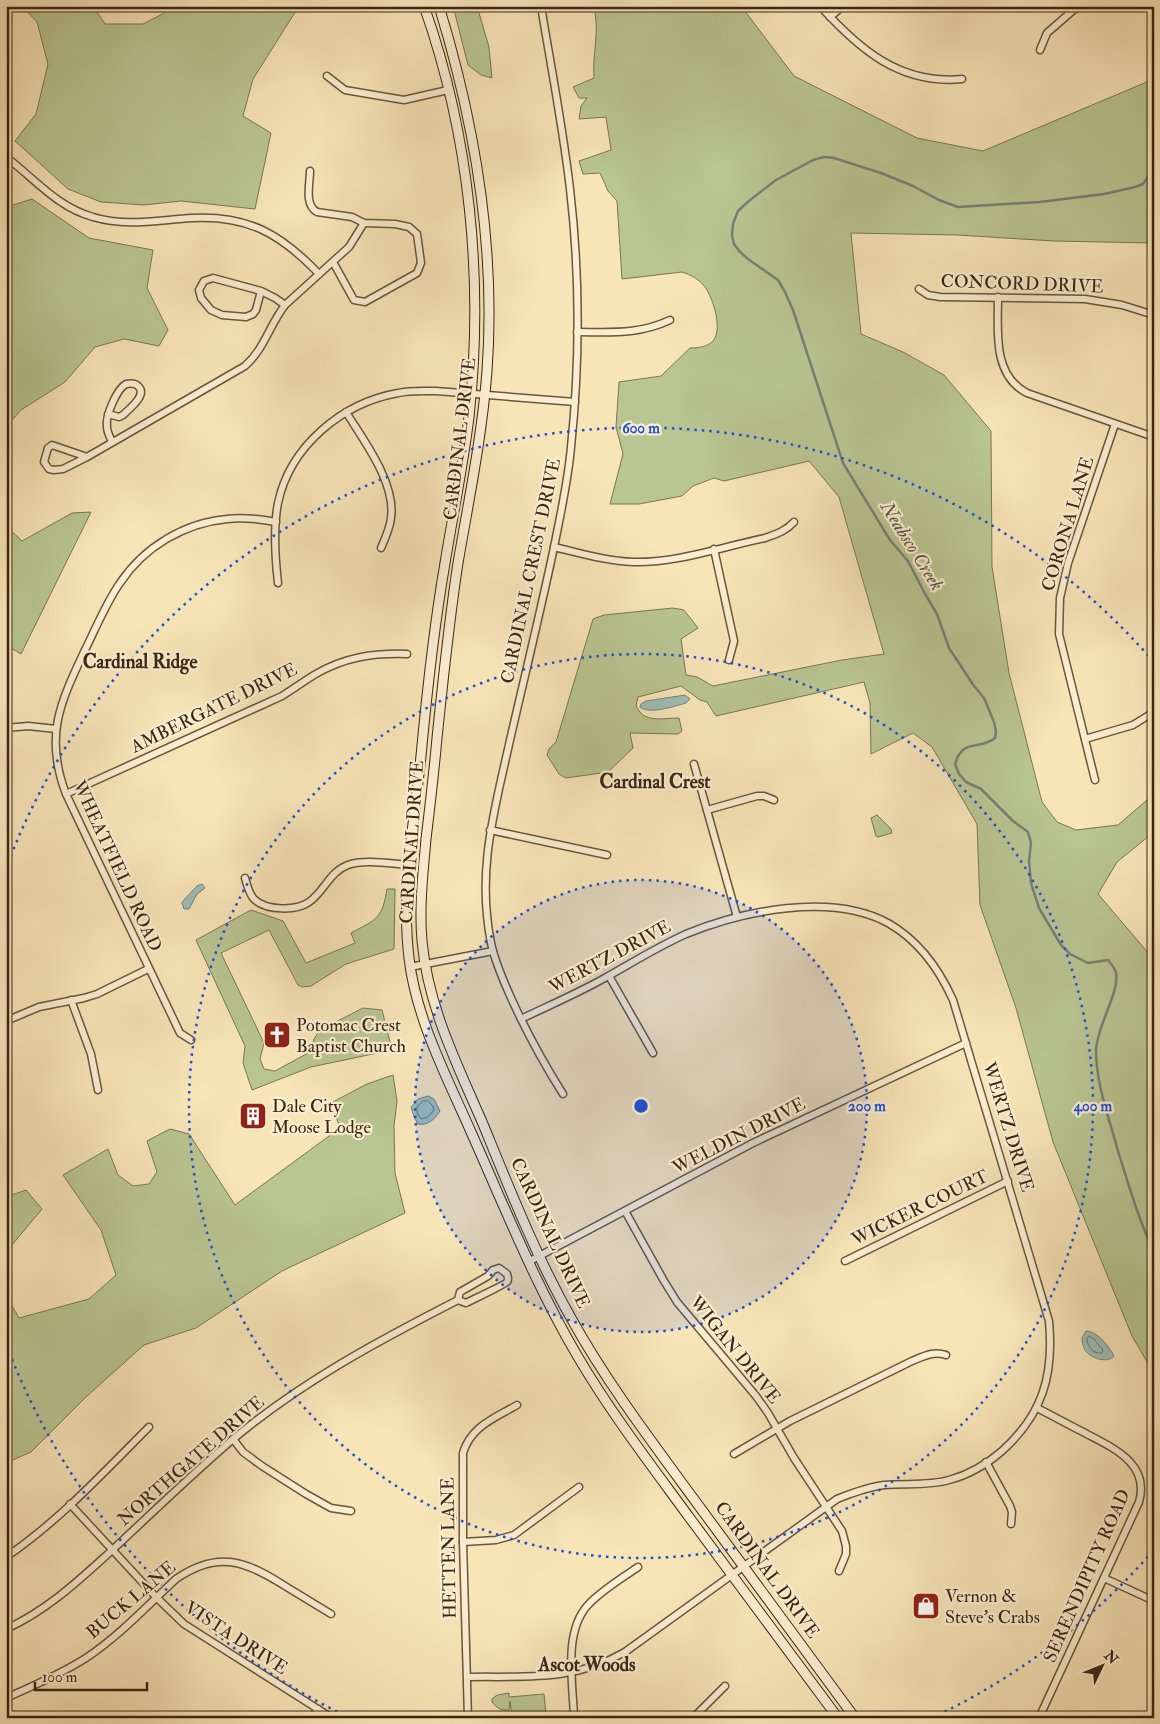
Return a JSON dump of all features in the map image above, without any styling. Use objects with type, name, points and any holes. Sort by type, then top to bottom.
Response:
[{"type":"main road","name":"CARDINAL DRIVE","points":[[424,6],[448,90],[462,157],[472,241],[474,315],[470,394],[462,468],[434,632],[410,865],[406,906],[410,967],[421,1012],[434,1046],[528,1262],[557,1321],[607,1403],[838,1718]]},
{"type":"main road","name":"CARDINAL DRIVE","points":[[439,6],[461,82],[479,174],[488,297],[485,395],[477,462],[456,581],[440,700],[421,889],[421,927],[425,964],[432,998],[443,1033],[540,1256],[570,1316],[610,1381],[855,1718]]},
{"type":"street","name":"CARDINAL CREST DRIVE","points":[[541,6],[565,145],[570,190],[577,281],[575,402],[567,486],[490,830],[485,876],[485,898],[493,951],[500,974],[544,1064],[563,1094]]},
{"type":"street","points":[[820,6],[861,47],[889,64],[922,77],[948,80],[962,79]]},
{"type":"street","points":[[830,17],[843,6]]},
{"type":"street","points":[[1040,50],[1047,33],[1078,6]]},
{"type":"street","points":[[327,76],[345,90],[404,100],[448,90]]},
{"type":"street","points":[[6,157],[54,198],[78,212],[92,217],[123,223],[208,218],[240,222],[254,226],[282,240],[319,274]]},
{"type":"street","points":[[310,171],[309,203],[313,210],[352,217],[364,223],[395,224],[409,227],[417,234],[421,263],[417,273],[374,298],[361,302],[354,300],[333,262]]},
{"type":"street","points":[[87,456],[52,445],[48,448],[44,462],[49,468],[59,471],[87,456],[112,442],[245,366],[259,352],[285,305],[348,247],[364,223]]},
{"type":"street","points":[[261,291],[254,314],[246,317],[222,314],[212,310],[201,298],[199,290],[204,281],[213,278],[261,291],[285,305]]},
{"type":"street","name":"CONCORD DRIVE","points":[[919,289],[928,295],[940,297],[1098,300],[1154,315]]},
{"type":"street","points":[[998,297],[999,353],[1004,369],[1017,386],[1027,393],[1154,437]]},
{"type":"street","points":[[577,332],[630,332],[645,330],[670,320]]},
{"type":"street","points":[[108,414],[118,417],[122,415],[140,396],[141,390],[139,387],[131,383],[119,389],[108,414],[107,427],[112,442]]},
{"type":"street","points":[[278,583],[275,543],[276,522],[278,503],[283,487],[298,457],[319,432],[346,412],[370,401],[399,392],[436,391],[575,402]]},
{"type":"street","points":[[346,412],[385,479],[391,494],[391,518],[381,548]]},
{"type":"street","name":"CORONA LANE","points":[[1096,780],[1060,646],[1058,612],[1068,563],[1115,424]]},
{"type":"street","name":"WHEATFIELD ROAD","points":[[192,1040],[180,1033],[66,794],[56,759],[57,717],[70,682],[112,595],[132,567],[144,555],[168,538],[192,527],[214,521],[244,518],[276,522]]},
{"type":"street","points":[[554,548],[613,560],[633,562],[669,559],[765,538],[780,533],[789,528],[794,522]]},
{"type":"street","points":[[714,549],[734,641],[728,660]]},
{"type":"street","name":"AMBERGATE DRIVE","points":[[66,794],[282,696],[313,675],[341,662],[378,654],[407,654]]},
{"type":"street","points":[[1084,739],[1133,725],[1154,712]]},
{"type":"street","points":[[6,728],[28,726],[56,729]]},
{"type":"street","points":[[694,764],[737,917]]},
{"type":"street","points":[[707,810],[757,796],[764,796],[774,800]]},
{"type":"street","points":[[490,830],[607,855]]},
{"type":"street","points":[[245,878],[256,901],[277,908],[301,906],[317,895],[333,874],[350,864],[410,865]]},
{"type":"street","name":"WERTZ DRIVE","points":[[468,1677],[554,1675],[596,1667],[625,1652],[826,1506],[867,1488],[883,1485],[921,1484],[962,1476],[986,1462],[1012,1441],[1024,1428],[1037,1408],[1045,1387],[1049,1367],[1051,1337],[1049,1321],[953,1000],[939,972],[917,946],[887,923],[862,914],[826,908],[789,908],[737,917],[685,935],[609,976],[521,1019]]},
{"type":"street","points":[[410,967],[493,951]]},
{"type":"street","points":[[6,1021],[39,1007],[97,994],[148,969]]},
{"type":"street","points":[[609,976],[653,1053]]},
{"type":"street","points":[[71,1000],[90,1054],[98,1090]]},
{"type":"street","name":"WELDIN DRIVE","points":[[528,1262],[754,1143],[966,1043]]},
{"type":"street","name":"WICKER COURT","points":[[845,1261],[1008,1181]]},
{"type":"street","name":"WIGAN DRIVE","points":[[625,1211],[677,1302],[756,1396],[826,1506],[845,1538],[846,1554],[839,1571]]},
{"type":"street","name":"NORTHGATE DRIVE","points":[[6,1630],[54,1601],[233,1439],[265,1414],[325,1372],[384,1337],[458,1300],[466,1303],[494,1288],[506,1284],[508,1279],[506,1273],[499,1268],[493,1270],[488,1276],[460,1292],[458,1300]]},
{"type":"street","points":[[734,1454],[776,1428],[912,1361],[928,1354],[946,1355]]},
{"type":"street","name":"HETTEN LANE","points":[[468,1718],[462,1460],[466,1444],[476,1430],[517,1405]]},
{"type":"street","name":"SERENDIPITY ROAD","points":[[1037,1408],[1124,1454],[1137,1471],[1142,1491],[1139,1502],[1039,1718]]},
{"type":"street","points":[[6,1557],[38,1533],[70,1504],[149,1427]]},
{"type":"street","points":[[233,1439],[250,1456],[298,1489],[331,1508],[351,1511]]},
{"type":"street","points":[[986,1462],[1010,1506],[1012,1512],[1011,1524]]},
{"type":"street","points":[[463,1542],[496,1540],[514,1534],[579,1487]]},
{"type":"street","name":"VISTA DRIVE","points":[[70,1504],[174,1616],[195,1632],[332,1718]]},
{"type":"street","name":"BUCK LANE","points":[[6,1698],[56,1676],[86,1658],[176,1579],[198,1566],[216,1562],[244,1564],[262,1571],[331,1614]]},
{"type":"street","points":[[574,1718],[573,1636],[577,1621],[582,1612],[597,1597],[638,1567]]},
{"type":"street","points":[[1104,1578],[1154,1601]]},
{"type":"street","points":[[693,1718],[725,1686]]},
{"type":"street","points":[[312,1718],[318,1709]]},
{"type":"green space","points":[[22,6],[93,6],[105,24],[143,24],[174,6],[299,6],[253,79],[243,116],[271,133],[255,209],[181,201],[144,205],[101,202],[68,189],[15,141],[36,114],[48,64],[37,22]]},
{"type":"green space","points":[[453,6],[477,6],[489,47],[492,78],[481,75],[468,65]]},
{"type":"green space","points":[[596,6],[741,6],[794,76],[917,138],[983,151],[1154,79],[1154,243],[851,233],[861,334],[903,352],[944,375],[991,431],[992,567],[1009,673],[1042,802],[1057,822],[1076,830],[1118,825],[1154,794],[1154,832],[1117,862],[1098,894],[1150,955],[1154,954],[1154,1374],[1132,1336],[1053,1142],[1016,1008],[980,905],[977,824],[932,747],[913,733],[871,754],[870,703],[864,682],[716,716],[707,702],[700,700],[681,686],[638,697],[636,705],[643,715],[654,719],[679,718],[682,731],[678,734],[630,733],[633,748],[608,772],[566,778],[559,774],[547,755],[549,749],[556,742],[593,619],[604,615],[673,608],[684,610],[698,628],[681,639],[686,675],[697,677],[713,686],[842,660],[884,654],[839,497],[809,461],[724,481],[714,478],[693,486],[682,496],[639,504],[610,504],[623,454],[616,427],[619,382],[661,376],[690,348],[702,347],[712,342],[717,330],[717,323],[714,306],[708,292],[700,282],[689,274],[682,272],[622,279],[617,201],[608,191],[600,173],[583,174],[579,161],[611,150],[606,117],[579,119],[581,106],[587,98],[579,98],[573,87],[594,78],[596,17],[594,8]]},
{"type":"green space","points":[[32,199],[89,238],[153,250],[147,288],[168,330],[159,346],[124,339],[95,347],[65,382],[21,410],[6,427],[6,251],[12,241],[10,206]]},
{"type":"green space","points":[[91,512],[21,654],[6,645],[6,526],[22,541],[72,513]]},
{"type":"green space","points":[[877,815],[891,829],[892,833],[876,836],[871,818]]},
{"type":"green space","points":[[387,889],[395,889],[394,949],[346,964],[311,986],[302,987],[298,985],[269,930],[221,953],[264,1043],[260,1059],[264,1069],[275,1071],[310,1052],[314,1039],[320,1030],[363,1008],[382,1010],[392,1050],[311,1067],[252,1090],[243,1063],[245,1046],[196,940],[251,910],[283,921],[306,963],[355,943],[351,933],[377,917],[383,907]]},
{"type":"green space","points":[[393,1075],[397,1101],[394,1126],[395,1173],[405,1213],[282,1271],[196,1328],[144,1345],[87,1396],[31,1452],[6,1463],[6,1295],[19,1318],[89,1299],[116,1275],[101,1230],[63,1175],[108,1149],[118,1175],[133,1186],[149,1184],[157,1172],[147,1141],[170,1129],[189,1134],[235,1205],[340,1128],[331,1103],[367,1084]]},
{"type":"green space","points":[[26,1190],[42,1209],[7,1251],[6,1257],[6,1197]]},
{"type":"green space","points":[[509,1693],[509,1697],[544,1694],[546,1715],[512,1718],[510,1701],[509,1710],[499,1709],[492,1702],[492,1699],[497,1695]]},
{"type":"water","points":[[685,695],[690,699],[686,703],[675,706],[656,710],[640,707],[646,701]]},
{"type":"water","points":[[202,884],[205,888],[197,894],[189,909],[184,909],[183,901],[197,886]]},
{"type":"water","points":[[428,1096],[434,1099],[440,1111],[431,1121],[425,1124],[418,1124],[411,1107],[418,1099]]},
{"type":"water","points":[[1086,1331],[1099,1337],[1114,1356],[1103,1360],[1087,1353],[1082,1340]]},
{"type":"waterway","name":"Neabsco Creek","points":[[1154,168],[1143,184],[1104,194],[1040,202],[958,207],[881,173],[834,158],[824,157],[813,160],[776,180],[750,200],[738,211],[733,224],[732,236],[734,244],[739,251],[778,280],[785,292],[793,310],[843,463],[890,540],[908,561],[937,614],[949,648],[984,698],[994,722],[995,738],[984,744],[967,747],[963,750],[955,764],[959,774],[966,782],[981,789],[1013,821],[1028,832],[1031,843],[1029,861],[1031,883],[1039,908],[1061,945],[1070,954],[1088,963],[1108,960],[1113,966],[1116,980],[1115,989],[1097,1041],[1098,1075],[1107,1114],[1126,1177],[1138,1214],[1154,1252]]},
{"type":"place","name":"Potomac Crest Baptist Church","points":[[277,1035]]},
{"type":"place","name":"Dale City Moose Lodge","points":[[253,1116]]},
{"type":"place","name":"Vernon & Steve's Crabs","points":[[926,1606]]},
{"type":"district","name":"Cardinal Ridge","points":[[140,662]]},
{"type":"district","name":"Cardinal Crest","points":[[655,782]]},
{"type":"district","name":"Ascot Woods","points":[[587,1665]]}]
